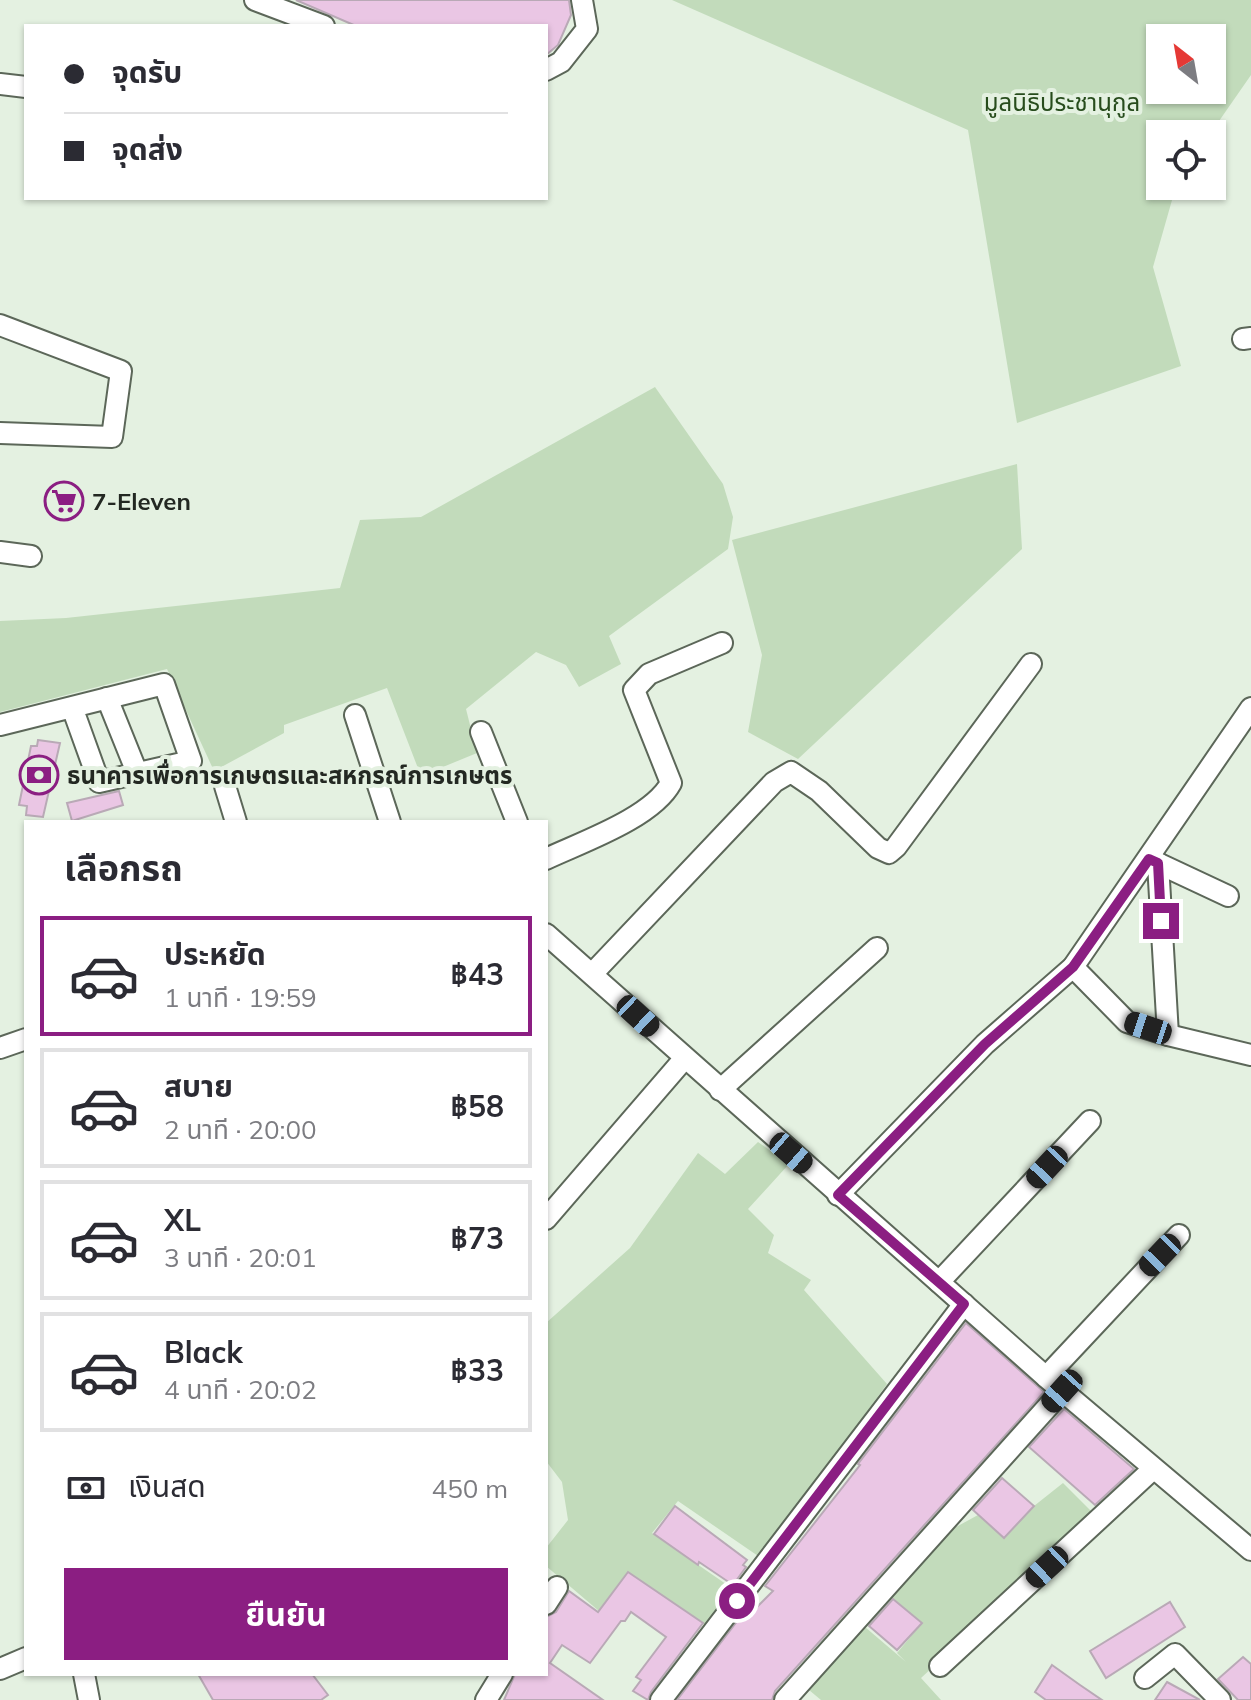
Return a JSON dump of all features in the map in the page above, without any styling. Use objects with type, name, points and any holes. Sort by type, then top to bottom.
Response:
[{"type":"street","points":[[255,0],[319,24]]},
{"type":"street","points":[[548,69],[561,62],[587,29],[582,0]]},
{"type":"street","points":[[0,84],[24,87]]},
{"type":"street","points":[[0,325],[121,371],[112,437],[0,433]]},
{"type":"street","points":[[0,552],[31,556]]},
{"type":"street","points":[[548,858],[646,809],[667,791],[671,783],[634,690],[649,674],[722,643]]},
{"type":"street","points":[[592,974],[774,782],[791,772],[819,791],[878,848],[889,853],[1031,664]]},
{"type":"street","points":[[0,725],[107,698],[164,684],[191,761],[99,782],[72,707]]},
{"type":"street","points":[[107,698],[138,775]]},
{"type":"street","points":[[838,1195],[985,1044],[1073,967],[1154,861],[1215,758],[1251,708]]},
{"type":"street","points":[[355,715],[389,820]]},
{"type":"street","points":[[481,732],[516,820]]},
{"type":"street","points":[[225,786],[235,820]]},
{"type":"street","points":[[1154,861],[1228,896]]},
{"type":"street","points":[[1154,861],[1168,1035]]},
{"type":"street","points":[[548,936],[1062,1391],[1251,1550]]},
{"type":"street","points":[[720,1090],[877,948]]},
{"type":"street","points":[[1073,967],[1127,1022],[1251,1055]]},
{"type":"street","points":[[0,1048],[24,1040]]},
{"type":"street","points":[[548,1217],[684,1059]]},
{"type":"street","points":[[939,1282],[1090,1121]]},
{"type":"street","points":[[1046,1377],[1179,1235]]},
{"type":"street","points":[[661,1700],[964,1304]]},
{"type":"street","points":[[785,1700],[1062,1391]]},
{"type":"street","points":[[940,1666],[1153,1469]]},
{"type":"street","points":[[1145,1678],[1175,1654],[1220,1700]]},
{"type":"street","points":[[0,1669],[24,1659]]},
{"type":"street","points":[[84,1676],[89,1700]]},
{"type":"street","points":[[486,1700],[501,1676]]},
{"type":"green space","name":"มูลนิธิประชานุกูล","points":[[672,0],[1251,0],[1251,75],[1220,120],[1146,120],[1146,200],[1172,200],[1153,267],[1181,366],[1017,423],[968,130]]},
{"type":"green space","points":[[655,387],[723,484],[733,517],[728,549],[609,636],[621,664],[579,687],[566,665],[536,652],[466,709],[477,753],[421,776],[387,688],[284,725],[284,733],[214,771],[167,669],[0,712],[0,621],[66,618],[340,588],[360,520],[421,517]]},
{"type":"green space","points":[[1017,464],[1022,549],[798,759],[748,732],[762,655],[732,540]]},
{"type":"green space","points":[[758,1142],[789,1164],[748,1209],[774,1235],[768,1253],[811,1280],[804,1290],[887,1384],[761,1558],[678,1501],[652,1533],[736,1591],[708,1627],[628,1573],[599,1611],[548,1568],[548,1545],[568,1520],[562,1482],[548,1464],[548,1321],[630,1248],[698,1153],[725,1174]]},
{"type":"green space","points":[[1063,1483],[1096,1516],[921,1678],[941,1700],[821,1700],[809,1690],[865,1627],[906,1662],[897,1653],[922,1623],[889,1595],[947,1532],[978,1515],[1005,1538],[1034,1506]]},
{"type":"building","points":[[296,0],[569,0],[571,15],[558,45],[548,53],[548,24],[351,24]]},
{"type":"building","name":"ธนาคารเพื่อการเกษตรและสหกรณ์การเกษตร","points":[[38,740],[60,743],[43,817],[26,815],[27,806],[19,805],[31,746],[37,746]]},
{"type":"building","points":[[119,791],[123,805],[72,820],[67,803]]},
{"type":"building","points":[[966,1323],[1044,1392],[775,1691],[772,1700],[677,1700],[748,1607],[753,1611],[773,1591],[765,1586]]},
{"type":"building","points":[[1064,1409],[1134,1469],[1095,1505],[1029,1447]]},
{"type":"building","points":[[1002,1478],[1034,1506],[1004,1538],[973,1510]]},
{"type":"building","points":[[675,1506],[747,1560],[743,1565],[746,1567],[733,1585],[654,1534]]},
{"type":"building","points":[[628,1572],[703,1623],[648,1700],[633,1691],[641,1680],[636,1677],[666,1637],[631,1612],[590,1663],[562,1645],[550,1663],[603,1700],[504,1700],[514,1676],[548,1676],[548,1616],[556,1612],[569,1591],[598,1612]]},
{"type":"building","points":[[893,1599],[922,1623],[897,1650],[869,1626]]},
{"type":"building","points":[[1170,1602],[1185,1627],[1106,1678],[1090,1651]]},
{"type":"building","points":[[1243,1657],[1251,1664],[1251,1700],[1238,1700],[1218,1679]]},
{"type":"building","points":[[1052,1665],[1102,1700],[1046,1700],[1035,1692]]},
{"type":"building","points":[[199,1676],[314,1676],[328,1695],[321,1700],[213,1700]]},
{"type":"building","points":[[1167,1682],[1200,1700],[1155,1700]]},
{"type":"place","name":"7-Eleven","points":[[64,501]]},
{"type":"place","name":"ธนาคารเพื่อการเกษตรและสหกรณ์การเกษตร","points":[[39,775]]},
{"type":"route","points":[[737,1601],[964,1304],[838,1195],[985,1044],[1073,967],[1149,859],[1158,863],[1161,921]]}]
